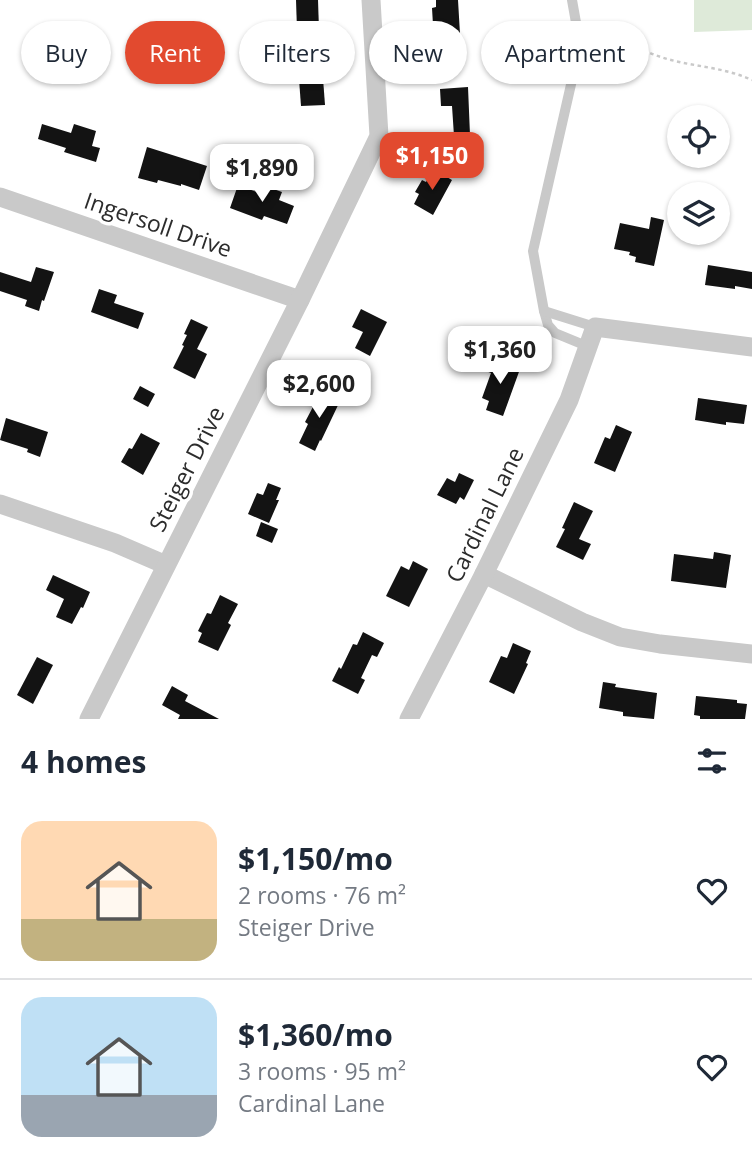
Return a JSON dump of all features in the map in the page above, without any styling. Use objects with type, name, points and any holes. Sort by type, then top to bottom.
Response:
[{"type":"street","name":"Steiger Drive","points":[[89,719],[300,300],[379,136],[372,0]]},
{"type":"street","name":"Ingersoll Drive","points":[[0,197],[300,300]]},
{"type":"street","points":[[595,327],[752,347]]},
{"type":"street","name":"Cardinal Lane","points":[[409,719],[569,400],[595,327]]},
{"type":"street","points":[[0,504],[115,543],[166,565]]},
{"type":"street","points":[[484,573],[582,622],[620,637],[752,654]]},
{"type":"lane","points":[[572,0],[580,45],[533,251],[548,325],[555,333],[589,347]]},
{"type":"lane","points":[[544,311],[595,327]]},
{"type":"path","points":[[649,53],[670,60],[715,68],[752,80]]},
{"type":"green space","points":[[694,0],[752,0],[752,30],[694,32]]},
{"type":"building","points":[[296,0],[318,0],[319,21],[297,21]]},
{"type":"building","points":[[436,0],[458,0],[459,21],[433,21],[432,8],[436,7]]},
{"type":"building","points":[[299,84],[323,84],[325,105],[301,106]]},
{"type":"building","points":[[468,87],[470,135],[454,136],[452,106],[441,106],[440,89]]},
{"type":"building","points":[[42,124],[71,133],[74,124],[96,131],[92,146],[100,148],[96,162],[64,152],[66,148],[38,139]]},
{"type":"building","points":[[147,147],[207,166],[199,190],[181,184],[158,180],[157,183],[138,178]]},
{"type":"building","points":[[433,169],[452,180],[433,215],[414,204],[419,194],[415,192],[422,180],[426,182]]},
{"type":"building","points":[[259,184],[282,192],[279,200],[294,206],[287,224],[264,216],[262,220],[230,208],[238,185],[257,192]]},
{"type":"building","points":[[651,217],[664,220],[654,266],[635,262],[636,257],[629,255],[630,252],[614,249],[620,223],[649,229]]},
{"type":"building","points":[[708,265],[752,272],[752,289],[705,285]]},
{"type":"building","points":[[36,267],[54,272],[39,311],[25,306],[27,300],[0,291],[0,272],[31,282]]},
{"type":"building","points":[[99,289],[117,295],[114,303],[144,313],[138,329],[91,312]]},
{"type":"building","points":[[361,309],[387,322],[370,356],[355,348],[363,332],[352,327]]},
{"type":"building","points":[[191,319],[208,327],[197,349],[207,354],[195,379],[173,368],[184,346],[182,345],[187,335],[184,334]]},
{"type":"building","points":[[490,358],[520,369],[503,416],[486,410],[489,401],[482,398],[491,373],[486,371]]},
{"type":"building","points":[[140,386],[155,394],[148,407],[133,399]]},
{"type":"building","points":[[317,390],[340,401],[315,451],[299,443],[308,424],[305,422],[315,403],[311,402]]},
{"type":"building","points":[[698,398],[747,405],[744,424],[726,422],[726,425],[695,420]]},
{"type":"building","points":[[6,418],[48,432],[40,457],[27,452],[28,449],[0,440]]},
{"type":"building","points":[[616,425],[632,432],[615,472],[594,463],[605,437],[610,439]]},
{"type":"building","points":[[141,433],[160,443],[143,475],[121,462]]},
{"type":"building","points":[[459,473],[474,480],[464,500],[460,497],[456,504],[437,495],[447,478],[455,482]]},
{"type":"building","points":[[268,483],[281,488],[269,523],[248,514],[257,493],[263,495]]},
{"type":"building","points":[[574,502],[593,511],[579,539],[591,544],[583,560],[556,547]]},
{"type":"building","points":[[261,522],[278,529],[272,543],[256,536]]},
{"type":"building","points":[[714,552],[731,555],[726,588],[671,581],[674,554],[713,559]]},
{"type":"building","points":[[413,561],[428,569],[409,607],[386,596],[401,566],[409,570]]},
{"type":"building","points":[[53,575],[90,592],[72,624],[56,617],[64,599],[46,590]]},
{"type":"building","points":[[220,595],[238,604],[218,651],[198,642],[202,633],[198,631],[207,613],[211,614]]},
{"type":"building","points":[[363,632],[384,643],[377,657],[372,655],[361,678],[365,680],[358,694],[332,681]]},
{"type":"building","points":[[513,643],[531,651],[514,694],[489,682],[501,656],[507,658]]},
{"type":"building","points":[[37,657],[53,665],[33,704],[17,695]]},
{"type":"building","points":[[603,682],[616,684],[615,687],[657,693],[654,719],[623,716],[623,712],[599,708]]},
{"type":"building","points":[[172,686],[188,695],[185,701],[219,719],[178,719],[180,715],[162,705]]},
{"type":"building","points":[[696,696],[737,700],[737,703],[747,704],[745,719],[700,719],[700,716],[694,715]]}]
